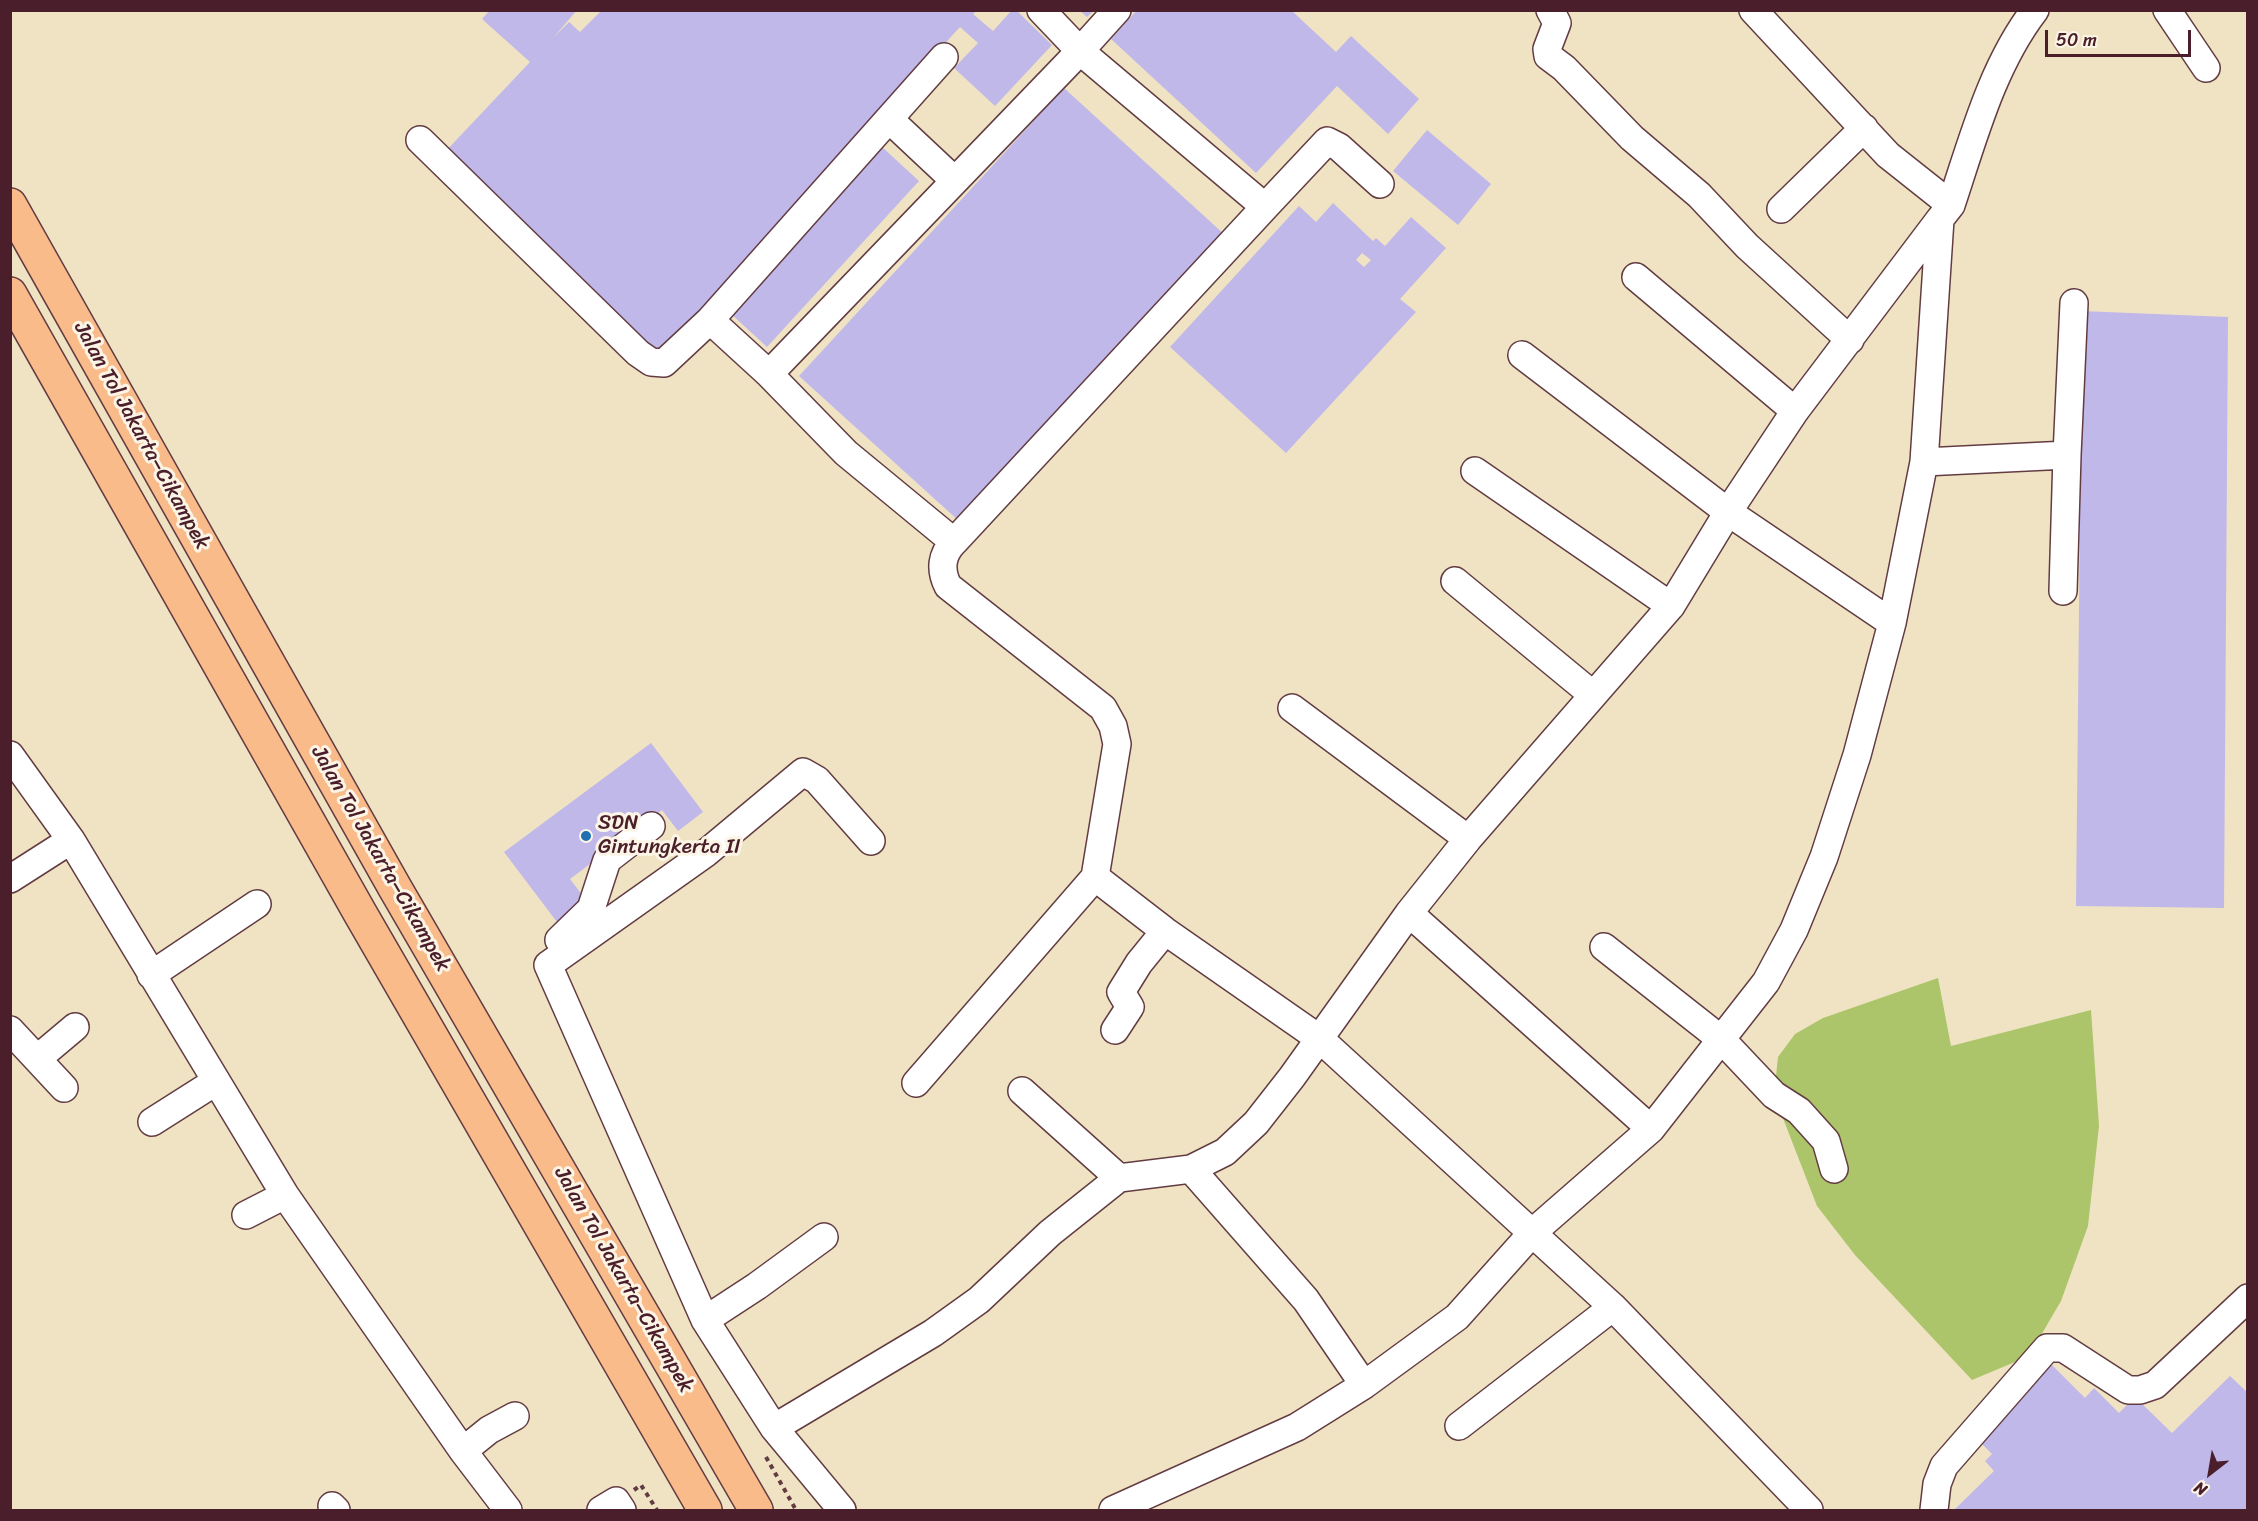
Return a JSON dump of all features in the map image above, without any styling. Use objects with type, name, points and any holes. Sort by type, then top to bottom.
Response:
[{"type":"highway","name":"Jalan Tol Jakarta–Cikampek","points":[[10,205],[395,888],[756,1510]]},
{"type":"highway","name":"Jalan Tol Jakarta–Cikampek","points":[[10,294],[360,914],[705,1510]]},
{"type":"street","points":[[1041,10],[1080,51],[1265,207]]},
{"type":"street","points":[[769,374],[1117,10]]},
{"type":"street","points":[[1550,10],[1557,22],[1547,49],[1548,56],[1564,68],[1632,138],[1699,195],[1747,246],[1850,340]]},
{"type":"street","points":[[1753,10],[1888,155],[1945,212]]},
{"type":"street","points":[[1113,1510],[1297,1427],[1364,1385],[1457,1317],[1533,1232],[1651,1129],[1766,982],[1794,930],[1820,867],[1857,755],[1892,623],[1924,462],[1945,212],[1988,96],[2022,27],[2035,10]]},
{"type":"street","points":[[2168,10],[2206,68]]},
{"type":"street","points":[[420,140],[638,353],[651,362],[664,363],[710,320],[944,57]]},
{"type":"street","points":[[889,119],[954,180]]},
{"type":"street","points":[[1781,210],[1825,180],[1864,128]]},
{"type":"street","points":[[916,1083],[1095,878],[1117,744],[1113,726],[1103,708],[948,586],[943,575],[945,550],[1327,141],[1339,147],[1380,184]]},
{"type":"street","points":[[768,1438],[933,1334],[979,1300],[1050,1233],[1119,1178],[1191,1169],[1225,1152],[1256,1123],[1320,1039],[1408,913],[1468,839],[1671,606],[1728,512],[1795,411],[1945,212]]},
{"type":"street","points":[[1636,277],[1795,411]]},
{"type":"street","points":[[2063,591],[2074,303]]},
{"type":"street","points":[[710,320],[769,374],[846,453],[954,542]]},
{"type":"street","points":[[1522,355],[1728,512],[1892,623]]},
{"type":"street","points":[[1924,462],[2067,455]]},
{"type":"street","points":[[1475,471],[1671,606]]},
{"type":"street","points":[[1455,581],[1593,695]]},
{"type":"street","points":[[1292,708],[1468,839]]},
{"type":"street","points":[[10,755],[71,840],[285,1195],[463,1451],[508,1510]]},
{"type":"street","points":[[548,965],[706,853],[803,772],[817,780],[871,842]]},
{"type":"street","points":[[651,826],[607,860],[591,909],[558,941],[548,965],[705,1320],[768,1438],[842,1510]]},
{"type":"street","points":[[10,879],[71,840]]},
{"type":"street","points":[[1095,878],[1165,931],[1320,1039],[1613,1306],[1797,1507]]},
{"type":"street","points":[[151,975],[257,904]]},
{"type":"street","points":[[1408,913],[1651,1129]]},
{"type":"street","points":[[1115,1030],[1131,1006],[1121,992],[1139,963],[1165,931]]},
{"type":"street","points":[[1604,947],[1722,1040],[1774,1095],[1799,1111],[1826,1141],[1834,1169]]},
{"type":"street","points":[[37,1059],[75,1027]]},
{"type":"street","points":[[10,1030],[64,1088]]},
{"type":"street","points":[[152,1122],[215,1082]]},
{"type":"street","points":[[1022,1091],[1119,1178]]},
{"type":"street","points":[[1191,1169],[1306,1300],[1364,1385]]},
{"type":"street","points":[[246,1215],[285,1195]]},
{"type":"street","points":[[705,1320],[758,1286],[824,1237]]},
{"type":"street","points":[[1934,1510],[1937,1484],[1944,1466],[2047,1348],[2063,1348],[2128,1390],[2140,1390],[2156,1385],[2247,1298]]},
{"type":"street","points":[[1458,1426],[1613,1306]]},
{"type":"street","points":[[463,1451],[489,1430],[515,1416]]},
{"type":"street","points":[[601,1510],[616,1501],[622,1510]]},
{"type":"path","points":[[768,1438],[796,1510]]},
{"type":"path","points":[[641,1485],[657,1510]]},
{"type":"green space","points":[[1938,978],[1951,1046],[2091,1010],[2099,1126],[2088,1226],[2061,1301],[2037,1342],[2022,1359],[1972,1380],[1855,1255],[1817,1206],[1774,1095],[1778,1057],[1795,1034],[1823,1018]]},
{"type":"building","points":[[490,10],[577,10],[554,37],[569,22],[580,32],[602,10],[977,10],[973,14],[993,31],[1012,10],[1016,10],[1052,45],[995,106],[954,68],[978,43],[960,27],[658,355],[444,153],[530,62],[482,19]]},
{"type":"building","points":[[1079,10],[1094,10],[1087,17]]},
{"type":"building","points":[[1137,10],[1291,10],[1336,52],[1351,36],[1419,99],[1388,134],[1337,86],[1256,173],[1111,39]]},
{"type":"building","points":[[1064,88],[1226,236],[959,521],[799,376]]},
{"type":"building","points":[[1427,130],[1491,184],[1458,225],[1393,171]]},
{"type":"building","points":[[881,146],[919,181],[767,347],[729,312]]},
{"type":"building","points":[[1333,203],[1373,241],[1376,238],[1385,246],[1411,217],[1446,248],[1400,299],[1416,312],[1286,453],[1170,347],[1299,206],[1316,222]],"holes":[[[1362,253],[1371,260],[1364,267],[1356,260]]]},
{"type":"building","points":[[2082,311],[2228,317],[2224,908],[2076,906]]},
{"type":"building","name":"SDN Gintungkerta II","points":[[651,743],[703,812],[678,831],[662,810],[570,879],[589,904],[560,926],[504,852]]},
{"type":"building","points":[[2052,1365],[2085,1398],[2094,1388],[2119,1413],[2135,1397],[2172,1433],[2230,1376],[2248,1393],[2248,1510],[1954,1510],[1994,1471],[1985,1461],[1992,1454],[1977,1439]]},
{"type":"place","name":"SDN Gintungkerta II","points":[[586,836]]}]
